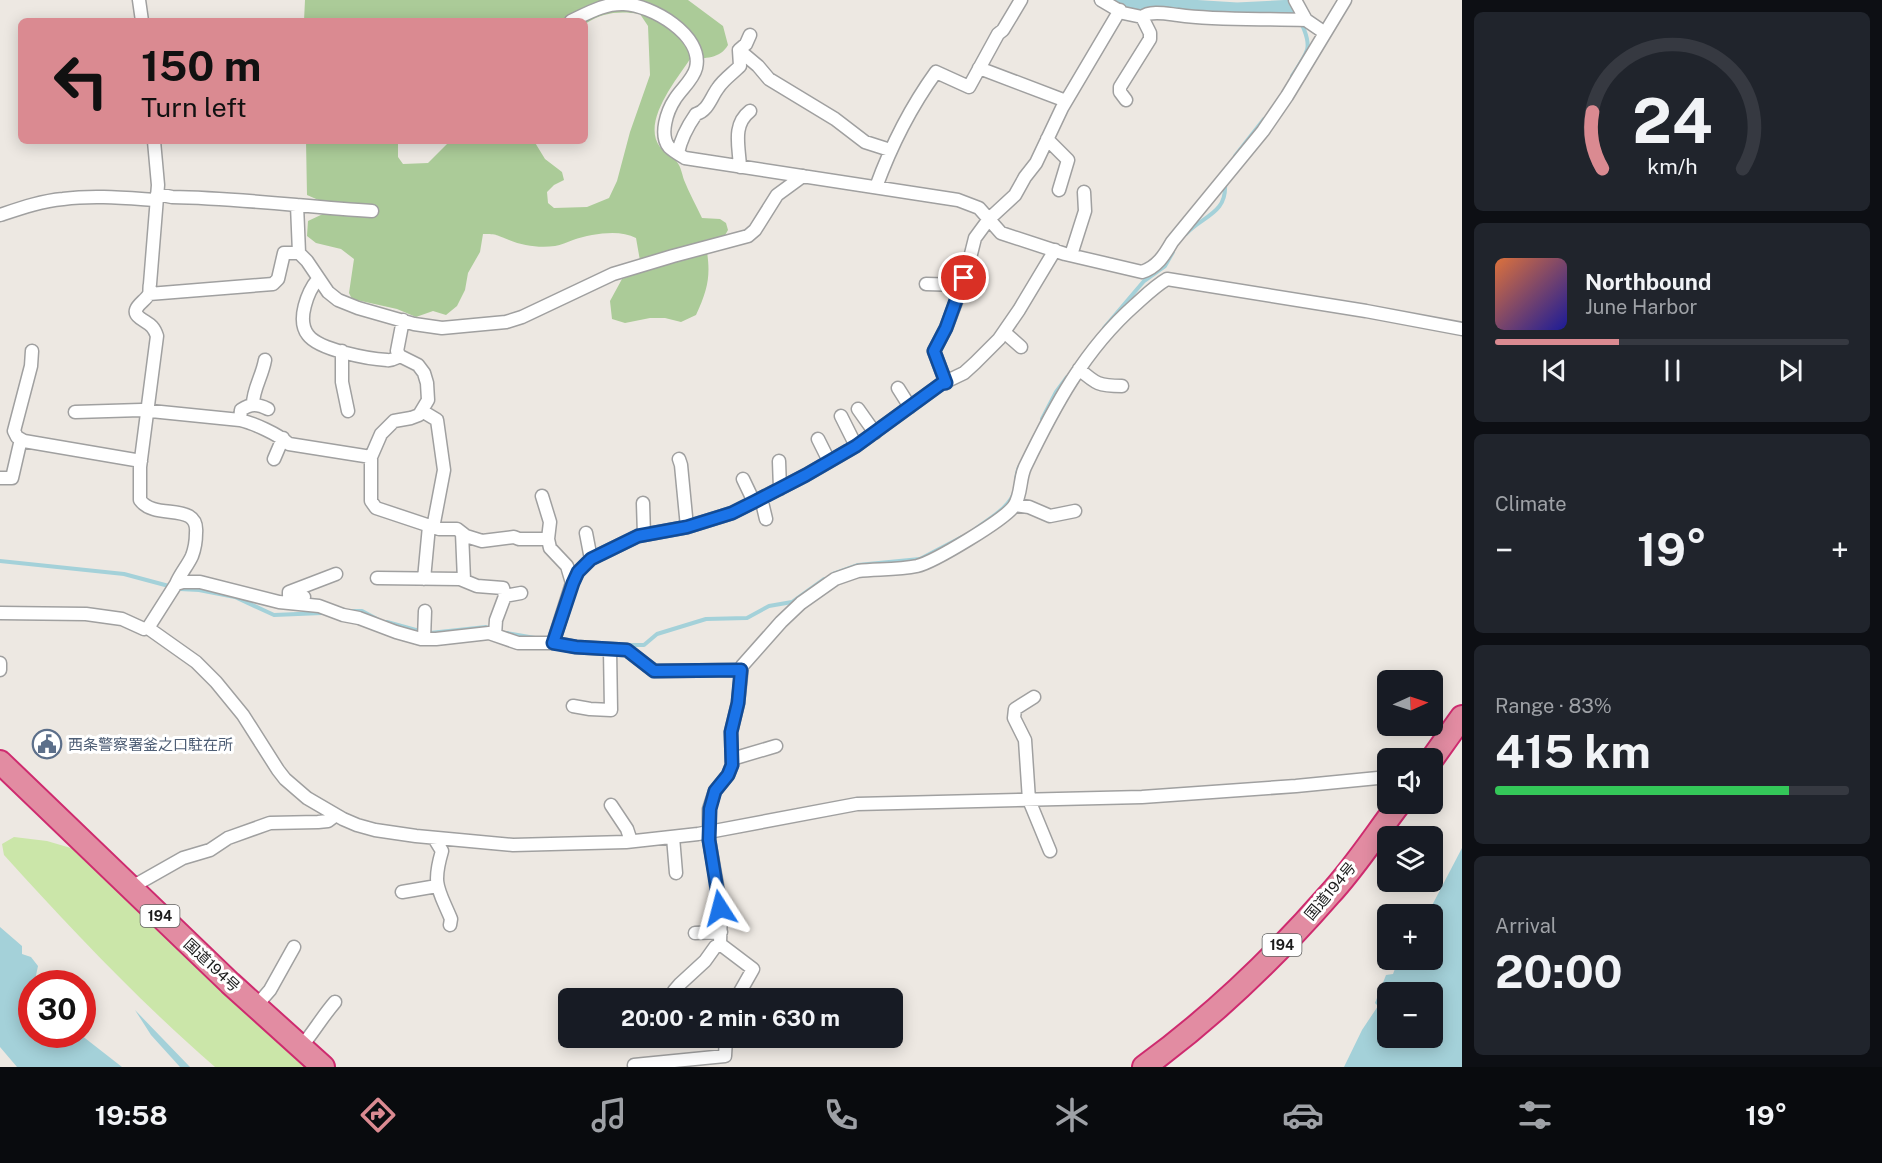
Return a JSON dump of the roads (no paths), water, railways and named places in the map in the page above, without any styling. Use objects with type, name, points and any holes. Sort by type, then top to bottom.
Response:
[{"type":"highway","points":[[1440,748],[1462,717]]},
{"type":"highway","name":"国道194号","points":[[0,762],[130,888],[323,1067]]},
{"type":"highway","name":"国道194号","points":[[1144,1067],[1165,1052],[1272,956],[1330,894],[1391,814]]},
{"type":"street","points":[[140,0],[142,18]]},
{"type":"street","points":[[876,187],[890,150],[912,106],[936,72],[969,87],[998,34],[1003,30],[1021,0]]},
{"type":"street","points":[[1101,0],[1120,10],[1142,17],[1150,33],[1150,39],[1120,87],[1120,92],[1126,100]]},
{"type":"street","points":[[1295,0],[1306,20],[1325,33]]},
{"type":"street","points":[[678,988],[705,961],[721,938],[720,908],[709,832],[710,809],[712,798],[732,765],[731,732],[738,703],[742,666],[781,622],[819,589],[835,579],[858,571],[917,566],[927,563],[979,533],[1015,505],[1020,491],[1021,475],[1061,394],[1117,320],[1157,275],[1172,242],[1263,131],[1345,0]]},
{"type":"street","points":[[578,18],[608,5],[624,4],[644,7],[667,19],[683,33],[695,49],[696,69],[667,115],[665,134],[669,147],[685,158],[958,200],[979,208],[1001,233],[1071,255],[1172,279],[1462,329]]},
{"type":"street","points":[[946,383],[934,351],[946,328],[962,285],[975,238],[989,219],[1016,195],[1025,177],[1036,163],[1066,101],[1120,10]]},
{"type":"street","points":[[1142,17],[1145,14],[1166,14],[1209,19],[1306,20]]},
{"type":"street","points":[[739,50],[746,44],[750,35]]},
{"type":"street","points":[[739,50],[769,79],[835,118],[865,141],[890,150]]},
{"type":"street","points":[[678,153],[681,138],[696,114],[701,113],[715,96],[718,88],[740,66],[739,50]]},
{"type":"street","points":[[979,68],[1066,101]]},
{"type":"street","points":[[740,167],[738,124],[742,117],[750,111]]},
{"type":"street","points":[[1047,139],[1068,160],[1059,190]]},
{"type":"street","points":[[148,628],[191,558],[197,525],[191,516],[152,510],[140,500],[141,461],[157,336],[150,323],[138,318],[136,308],[149,294],[158,185],[154,144]]},
{"type":"street","points":[[297,206],[299,253],[328,292],[338,300],[358,308],[442,328],[506,322],[533,314],[612,274],[739,240],[755,230],[784,188],[803,176]]},
{"type":"street","points":[[1071,255],[1085,211],[1084,192]]},
{"type":"street","points":[[0,215],[65,198],[89,197],[203,197],[372,211]]},
{"type":"street","points":[[553,643],[573,583],[578,572],[591,559],[638,536],[687,527],[732,513],[856,446],[941,384],[964,373],[975,363],[1004,332],[1055,250]]},
{"type":"street","points":[[149,294],[273,284],[278,279],[284,253],[299,253]]},
{"type":"street","points":[[318,279],[310,289],[305,307],[305,328],[308,335],[316,342],[342,351],[390,361],[400,357]]},
{"type":"street","points":[[926,284],[962,285]]},
{"type":"street","points":[[403,320],[397,351],[400,357],[418,365],[424,373],[429,392],[428,400],[422,411],[411,418],[401,418],[388,425],[381,434],[372,457],[371,501],[376,508],[431,527],[457,529],[466,536],[482,541],[514,537],[548,539]]},
{"type":"street","points":[[1004,332],[1021,347]]},
{"type":"street","points":[[32,351],[14,431],[17,437],[141,461]]},
{"type":"street","points":[[342,351],[342,382],[348,411]]},
{"type":"street","points":[[253,404],[253,394],[262,377],[265,360]]},
{"type":"street","points":[[1079,369],[1102,386],[1122,386]]},
{"type":"street","points":[[898,388],[910,407]]},
{"type":"street","points":[[240,420],[241,410],[253,404],[268,409]]},
{"type":"street","points":[[858,409],[874,434]]},
{"type":"street","points":[[75,412],[147,410],[240,420],[283,438],[289,444],[372,457]]},
{"type":"street","points":[[422,411],[437,420],[444,470],[431,527],[424,579]]},
{"type":"street","points":[[841,416],[856,446]]},
{"type":"street","points":[[274,459],[283,438]]},
{"type":"street","points":[[0,478],[12,478],[21,439]]},
{"type":"street","points":[[818,439],[829,461]]},
{"type":"street","points":[[679,459],[687,527]]},
{"type":"street","points":[[779,461],[780,489]]},
{"type":"street","points":[[743,479],[758,500],[766,519]]},
{"type":"street","points":[[542,496],[553,515],[548,539],[550,548],[567,566],[573,583]]},
{"type":"street","points":[[643,503],[645,535]]},
{"type":"street","points":[[1015,505],[1029,507],[1050,516],[1075,511]]},
{"type":"street","points":[[462,533],[464,580]]},
{"type":"street","points":[[586,533],[591,559]]},
{"type":"street","points":[[319,606],[311,598],[289,595],[289,592],[336,574]]},
{"type":"street","points":[[377,578],[464,580],[477,586],[503,588],[506,596],[496,620],[495,635]]},
{"type":"street","points":[[176,584],[200,582],[279,602],[319,606],[424,639],[489,633],[518,643],[553,643],[576,647],[627,650],[654,671],[741,670]]},
{"type":"street","points":[[506,596],[520,593]]},
{"type":"street","points":[[424,639],[425,611]]},
{"type":"street","points":[[0,613],[87,615],[122,619],[144,629],[148,628],[196,662],[216,682],[243,715],[285,779],[308,798],[357,825],[375,830],[434,838],[513,845],[631,841],[709,832],[857,804],[1154,796],[1377,778]]},
{"type":"street","points":[[573,706],[611,710],[610,649]]},
{"type":"street","points":[[0,663],[0,670]]},
{"type":"street","points":[[1034,697],[1015,709],[1014,718],[1025,740],[1029,800],[1050,850]]},
{"type":"street","points":[[732,759],[776,746]]},
{"type":"street","points":[[611,805],[627,829],[631,841]]},
{"type":"street","points":[[130,888],[183,858],[210,850],[228,838],[270,824],[328,821],[336,815]]},
{"type":"street","points":[[673,837],[676,873]]},
{"type":"street","points":[[434,838],[442,851],[436,872],[437,886],[451,919],[450,925]]},
{"type":"street","points":[[402,892],[437,886]]},
{"type":"street","points":[[695,933],[721,938],[753,969],[742,988]]},
{"type":"street","points":[[256,1006],[270,990],[294,948]]},
{"type":"street","points":[[301,1047],[335,1002]]},
{"type":"street","points":[[634,1065],[725,1056],[725,1048]]},
{"type":"water","points":[[1462,848],[1462,1067],[1344,1067],[1362,1030],[1377,1008],[1377,1048],[1443,1048],[1443,982],[1383,982],[1386,975],[1393,974],[1394,970],[1443,970],[1443,904],[1433,904],[1439,892],[1443,892],[1443,884]]},
{"type":"water","points":[[0,927],[22,946],[22,954],[31,957],[38,966],[37,970],[18,970],[18,1048],[96,1047],[122,1067],[17,1067],[0,1047]]},
{"type":"water","points":[[135,1010],[190,1067],[180,1067],[151,1035]]},
{"type":"waterway","points":[[1118,0],[1125,6],[1237,13],[1294,10]]},
{"type":"waterway","points":[[1289,0],[1305,31],[1308,44],[1304,57],[1292,76]]},
{"type":"waterway","points":[[1235,156],[1264,119]]},
{"type":"waterway","points":[[1186,234],[1218,208],[1225,194],[1225,184]]},
{"type":"waterway","points":[[1104,328],[1144,281],[1165,266],[1173,252]]},
{"type":"waterway","points":[[1042,419],[1067,377]]},
{"type":"waterway","points":[[974,530],[998,513],[1008,502],[1015,490],[1019,467]]},
{"type":"waterway","points":[[833,574],[858,565],[920,559],[962,537]]},
{"type":"waterway","points":[[0,561],[124,574],[180,589],[235,597],[274,615],[322,613]]},
{"type":"waterway","points":[[627,645],[644,645],[657,634],[706,619],[747,618],[769,606],[792,602],[824,579]]},
{"type":"waterway","points":[[350,611],[362,611],[377,619]]},
{"type":"waterway","points":[[387,622],[423,632]]},
{"type":"waterway","points":[[430,633],[486,627],[491,629]]},
{"type":"waterway","points":[[507,633],[535,638]]},
{"type":"place","name":"西条警察署釜之口駐在所","points":[[47,744]]}]
